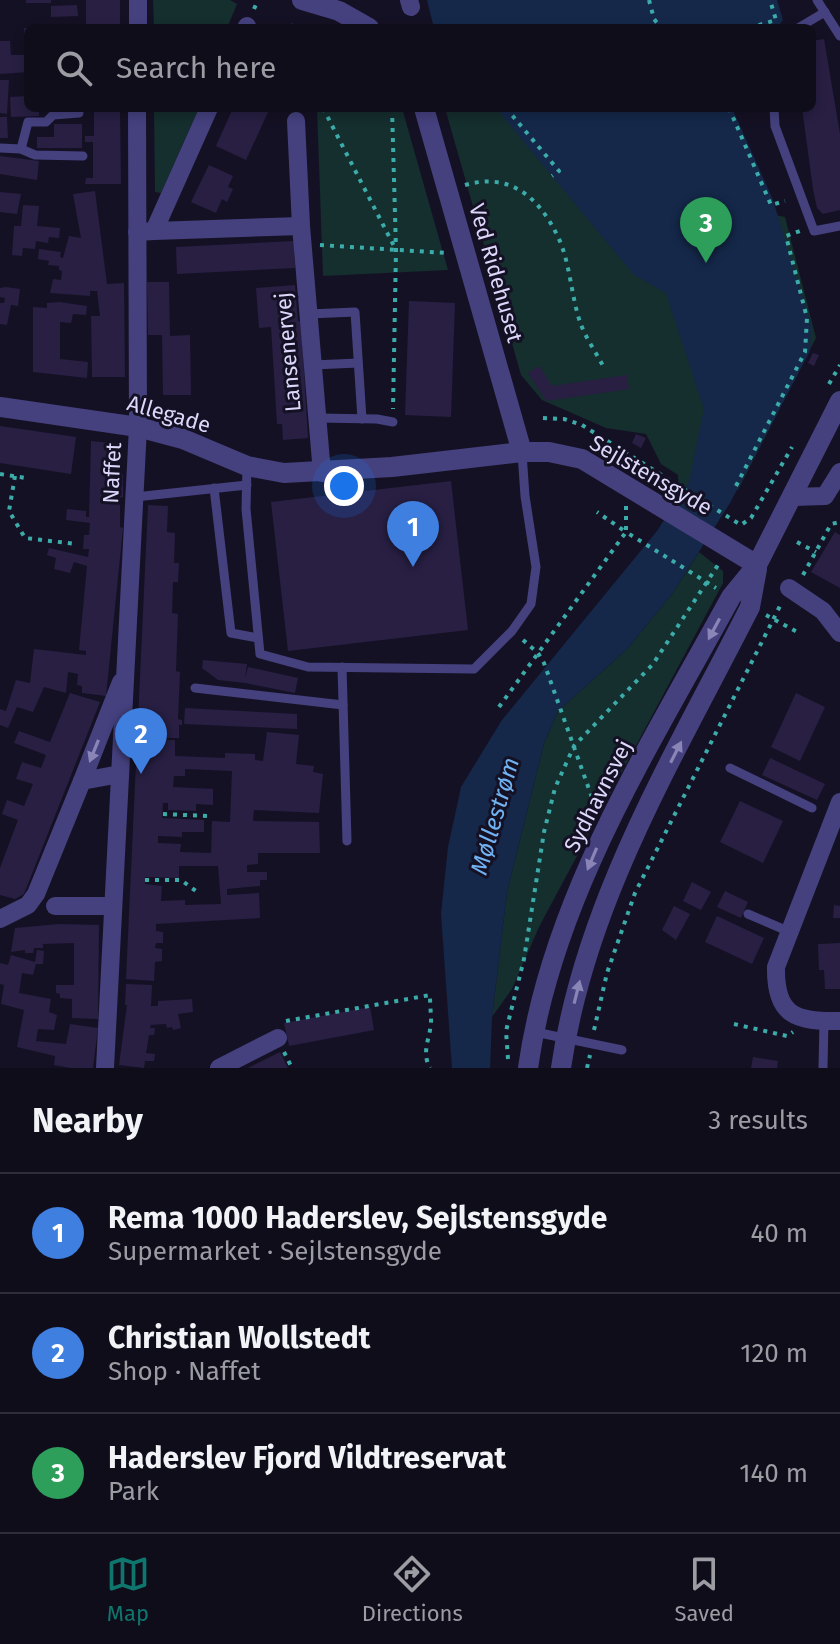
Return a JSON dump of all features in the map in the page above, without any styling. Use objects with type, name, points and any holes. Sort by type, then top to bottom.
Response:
[{"type":"street","points":[[138,0],[138,24]]},
{"type":"street","points":[[302,0],[339,11],[362,24]]},
{"type":"street","name":"Naffet","points":[[105,1068],[135,497],[145,231],[137,112]]},
{"type":"street","points":[[207,112],[145,231],[302,235]]},
{"type":"street","name":"Ved Ridehuset","points":[[425,112],[522,452]]},
{"type":"street","name":"Lansenervej","points":[[296,121],[302,235],[322,473]]},
{"type":"street","name":"Sydhavnsvej","points":[[528,1068],[533,1032],[565,923],[604,833],[731,597],[757,565],[792,497],[835,393]]},
{"type":"street","name":"Allegade","points":[[0,407],[138,427],[183,439],[247,475],[322,473]]},
{"type":"street","name":"Sejlstensgyde","points":[[322,473],[522,452],[549,452],[582,459],[633,489],[723,555],[757,565]]},
{"type":"street","points":[[792,497],[825,496],[840,472]]},
{"type":"street","name":"Sydhavnsvej","points":[[561,1068],[583,968],[603,907],[626,851],[750,607],[757,565]]},
{"type":"street","points":[[791,589],[823,611],[840,633]]},
{"type":"street","name":"Naffet","points":[[0,919],[28,905],[36,894],[126,669]]},
{"type":"street","points":[[82,781],[120,774]]},
{"type":"street","points":[[825,1021],[794,1017],[776,988],[776,967],[840,802]]},
{"type":"street","points":[[55,906],[112,906]]},
{"type":"street","points":[[219,1068],[278,1038]]},
{"type":"lane","points":[[817,0],[840,36]]},
{"type":"lane","points":[[805,24],[825,12]]},
{"type":"lane","points":[[774,112],[775,126],[814,231],[840,226]]},
{"type":"lane","points":[[21,149],[28,122],[46,122],[53,115],[79,113]]},
{"type":"lane","points":[[0,148],[21,149],[35,155],[83,156]]},
{"type":"lane","points":[[309,314],[355,312],[362,419]]},
{"type":"lane","points":[[313,365],[358,363]]},
{"type":"lane","points":[[317,418],[393,422]]},
{"type":"lane","points":[[135,497],[214,488],[247,475],[246,509],[260,654],[308,667],[474,669],[512,631],[531,604],[536,567],[522,452]]},
{"type":"lane","points":[[214,488],[231,633],[258,638]]},
{"type":"lane","points":[[342,667],[347,841]]},
{"type":"lane","points":[[195,688],[343,705]]},
{"type":"lane","points":[[730,768],[812,808]]},
{"type":"lane","points":[[748,914],[790,932]]},
{"type":"lane","points":[[823,1068],[825,1021]]},
{"type":"lane","points":[[533,1032],[622,1050]]},
{"type":"path","points":[[649,0],[658,24]]},
{"type":"path","points":[[762,24],[776,20],[770,0]]},
{"type":"path","points":[[325,112],[396,250]]},
{"type":"path","points":[[392,112],[396,250],[393,422]]},
{"type":"path","points":[[509,112],[559,171],[552,176]]},
{"type":"path","points":[[731,112],[771,205],[785,201]]},
{"type":"path","points":[[448,191],[483,180],[498,180],[511,184],[536,204],[559,238],[580,325],[603,366]]},
{"type":"path","points":[[736,486],[805,352],[807,318],[786,236],[800,231]]},
{"type":"path","points":[[302,235],[396,250],[466,255]]},
{"type":"path","points":[[835,393],[840,365]]},
{"type":"path","points":[[543,418],[564,419],[582,425],[741,525],[751,518],[798,437]]},
{"type":"path","points":[[0,474],[26,478]]},
{"type":"path","points":[[15,476],[9,511],[25,538],[76,544]]},
{"type":"path","points":[[499,707],[626,532],[625,509],[633,489]]},
{"type":"path","points":[[597,512],[708,583]]},
{"type":"path","points":[[587,1068],[607,973],[635,893],[773,620],[831,524],[840,522]]},
{"type":"path","points":[[797,542],[816,552]]},
{"type":"path","points":[[509,1068],[506,1031],[524,959],[544,832],[555,788],[574,746],[653,664],[708,583],[723,555]]},
{"type":"path","points":[[773,620],[799,633]]},
{"type":"path","points":[[538,652],[604,833]]},
{"type":"path","points":[[163,814],[208,816]]},
{"type":"path","points":[[145,880],[181,880],[200,894]]},
{"type":"path","points":[[292,1068],[278,1038],[280,1023],[430,995],[431,1025],[425,1048],[430,1068]]},
{"type":"path","points":[[734,1024],[787,1036],[825,1021]]},
{"type":"green space","points":[[153,0],[230,0],[237,4],[229,24],[154,24]]},
{"type":"green space","points":[[154,112],[197,112],[161,193],[155,192]]},
{"type":"green space","points":[[317,112],[403,112],[448,270],[323,276]]},
{"type":"green space","points":[[446,112],[726,112],[727,205],[785,217],[816,338],[738,490],[679,497],[678,475],[661,464],[646,434],[606,428],[542,400],[521,375]]},
{"type":"green space","points":[[699,552],[723,571],[723,583],[539,927],[512,989],[492,1017],[507,892],[544,743],[558,711],[627,649],[672,594]]},
{"type":"water","points":[[427,0],[777,0],[783,20],[780,24],[433,24]]},
{"type":"water","name":"Møllestrøm","points":[[499,112],[734,112],[773,200],[811,325],[810,351],[730,503],[672,594],[627,649],[558,711],[544,743],[507,892],[492,1017],[490,1068],[452,1068],[441,914],[448,847],[461,787],[502,720],[657,531],[689,482],[704,409],[666,293],[634,275]]},
{"type":"building","points":[[26,0],[51,0],[51,3],[26,3]]},
{"type":"building","points":[[86,0],[120,0],[120,24],[86,24]]},
{"type":"building","points":[[77,5],[78,16],[51,17],[51,6]]},
{"type":"building","points":[[824,39],[840,134],[840,210],[823,214],[817,208],[813,189],[803,112],[816,112],[816,40]]},
{"type":"building","points":[[0,41],[10,41],[11,55],[24,55],[24,72],[0,74]]},
{"type":"building","points":[[0,80],[9,80],[7,114],[0,113]]},
{"type":"building","points":[[24,96],[24,112],[39,112],[39,116],[11,117],[10,97]]},
{"type":"building","points":[[94,112],[120,112],[121,184],[85,184],[86,178],[93,178],[93,142],[85,142],[85,136],[94,136]]},
{"type":"building","points":[[231,112],[268,112],[246,160],[216,146]]},
{"type":"building","points":[[0,117],[7,117],[8,138],[0,138]]},
{"type":"building","points":[[54,124],[82,124],[82,148],[37,148],[37,137],[54,137]]},
{"type":"building","points":[[0,156],[39,161],[37,180],[0,174]]},
{"type":"building","points":[[209,165],[233,176],[228,187],[233,189],[227,202],[222,199],[216,213],[191,202]]},
{"type":"building","points":[[95,191],[107,284],[124,283],[125,377],[92,377],[91,316],[100,316],[97,291],[90,291],[90,296],[50,293],[53,279],[61,280],[62,271],[59,266],[48,265],[49,261],[38,259],[39,249],[61,252],[60,257],[63,258],[69,236],[81,238],[73,194]]},
{"type":"building","points":[[0,192],[21,194],[17,214],[0,212]]},
{"type":"building","points":[[23,205],[39,206],[37,226],[60,228],[59,238],[49,237],[48,243],[36,241],[35,249],[23,248],[22,256],[12,255],[14,226],[21,226]]},
{"type":"building","points":[[294,241],[295,268],[177,274],[176,247]]},
{"type":"building","points":[[147,282],[169,282],[170,336],[190,335],[191,395],[163,395],[162,335],[148,335]]},
{"type":"building","points":[[295,285],[298,321],[301,321],[308,438],[283,440],[282,424],[277,424],[271,327],[259,328],[256,288]]},
{"type":"building","points":[[0,288],[20,289],[18,306],[11,305],[7,325],[0,324],[0,303],[4,303],[5,298],[0,297]]},
{"type":"building","points":[[409,301],[455,303],[451,417],[405,415]]},
{"type":"building","points":[[47,303],[87,306],[86,315],[73,314],[71,323],[60,322],[60,359],[88,362],[87,378],[33,372],[33,307],[47,308]]},
{"type":"building","points":[[813,353],[819,355],[814,366],[808,363]]},
{"type":"building","points":[[539,366],[552,386],[627,375],[629,389],[546,401],[528,373]]},
{"type":"building","points":[[0,426],[76,437],[71,474],[0,463]]},
{"type":"building","points":[[636,434],[646,438],[641,448],[632,443]]},
{"type":"building","points":[[91,441],[120,444],[123,474],[120,527],[123,528],[106,696],[82,693],[82,686],[77,685],[78,674],[68,672],[66,693],[44,687],[33,712],[17,707],[8,728],[0,725],[0,709],[6,711],[16,680],[30,683],[34,649],[86,655],[86,651],[79,650],[87,566],[74,562],[70,573],[54,569],[56,558],[47,555],[49,548],[88,557],[89,549],[83,549],[84,535],[89,535],[90,523],[66,520],[67,509],[86,511],[86,517],[89,517]]},
{"type":"building","points":[[451,481],[468,630],[288,651],[271,502]]},
{"type":"building","points":[[148,505],[168,506],[167,532],[175,533],[174,563],[179,563],[178,582],[173,582],[172,613],[178,614],[176,671],[180,672],[178,719],[182,720],[182,725],[179,725],[179,738],[163,740],[175,740],[175,756],[225,758],[225,753],[255,754],[255,760],[263,761],[267,732],[299,735],[296,764],[314,766],[313,772],[323,774],[319,813],[254,810],[253,821],[319,822],[320,853],[258,853],[258,864],[247,865],[247,872],[267,872],[267,880],[260,880],[260,886],[227,889],[227,895],[259,893],[260,918],[156,924],[156,931],[163,932],[163,943],[156,943],[155,948],[162,949],[162,961],[155,962],[154,981],[126,979]],"holes":[[[185,769],[232,771],[230,822],[212,821],[211,853],[180,852],[181,844],[158,843],[158,836],[182,837],[182,832],[204,832],[204,820],[162,818],[163,803],[168,803],[168,810],[196,811],[196,804],[213,805],[213,789],[173,787],[174,776],[185,776]],[[179,866],[218,866],[221,904],[185,905],[185,900],[161,901],[162,886],[145,884],[145,877],[179,878]]]},
{"type":"building","points":[[835,532],[840,535],[840,588],[811,572]]},
{"type":"building","points":[[203,660],[247,664],[245,679],[248,667],[298,678],[295,693],[218,680],[202,668]]},
{"type":"building","points":[[70,693],[100,702],[24,894],[15,899],[0,895],[0,868],[18,820],[2,814],[7,800],[24,806],[33,784],[16,779],[22,762],[41,768],[46,755],[14,743],[19,731],[50,742]]},
{"type":"building","points":[[796,693],[825,707],[800,761],[771,747]]},
{"type":"building","points":[[185,708],[297,714],[297,729],[184,724]]},
{"type":"building","points":[[770,758],[825,784],[817,800],[762,775]]},
{"type":"building","points":[[740,801],[783,821],[763,863],[720,842]]},
{"type":"building","points":[[692,882],[711,892],[701,910],[683,901]]},
{"type":"building","points":[[725,891],[748,902],[741,918],[717,907]]},
{"type":"building","points":[[834,905],[840,906],[840,918],[833,918]]},
{"type":"building","points":[[674,906],[690,914],[676,940],[662,930]]},
{"type":"building","points":[[717,916],[764,938],[752,964],[705,942]]},
{"type":"building","points":[[59,924],[99,925],[98,1019],[72,1018],[72,999],[60,998],[60,994],[56,993],[56,985],[74,985],[74,943],[43,944],[43,948],[34,948],[33,953],[25,953],[25,950],[11,952],[15,928]]},
{"type":"building","points":[[840,943],[840,989],[825,989],[824,970],[819,970],[818,944]]},
{"type":"building","points":[[37,950],[44,951],[43,964],[36,964],[33,975],[22,973],[19,993],[51,999],[49,1012],[57,1015],[54,1030],[38,1029],[36,1041],[66,1044],[70,1024],[98,1028],[93,1068],[54,1065],[55,1056],[17,1047],[24,1010],[1,1004],[4,985],[0,984],[0,963],[8,965],[11,955],[35,962]]},
{"type":"building","points":[[126,984],[152,985],[151,1006],[158,1006],[158,1001],[192,999],[193,1012],[178,1014],[181,1028],[173,1030],[166,1024],[151,1025],[150,1028],[155,1028],[154,1035],[149,1035],[146,1053],[155,1054],[154,1061],[145,1061],[144,1068],[119,1065],[127,1005]]},
{"type":"building","points":[[370,1007],[374,1030],[289,1046],[284,1023]]},
{"type":"building","points":[[280,1052],[288,1068],[248,1068]]},
{"type":"building","points":[[753,1057],[778,1061],[777,1068],[751,1068]]},
{"type":"place","name":"Haderslev Fjord Vildtreservat","points":[[706,263]]},
{"type":"place","name":"Rema 1000 Haderslev, Sejlstensgyde","points":[[413,567]]},
{"type":"place","name":"Christian Wollstedt","points":[[141,774]]}]
